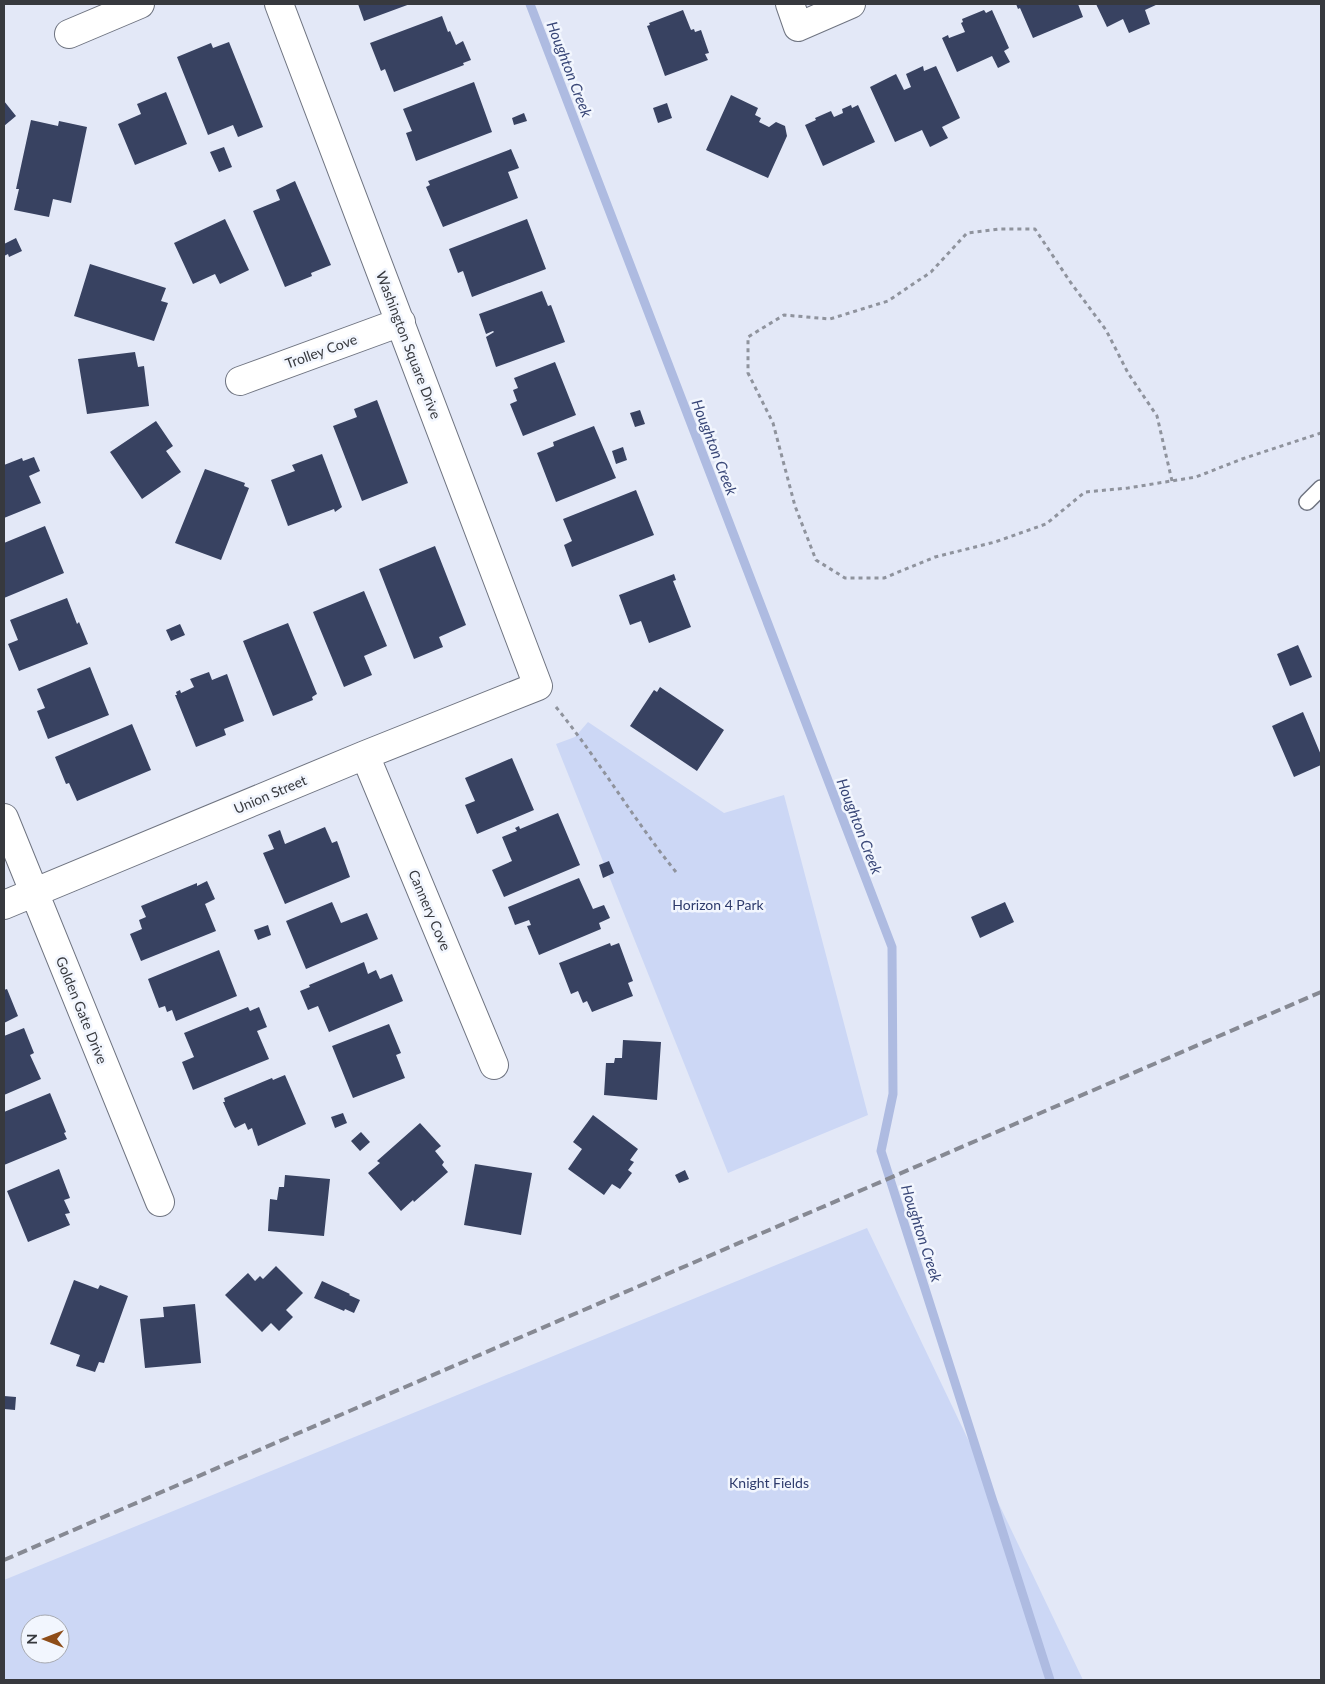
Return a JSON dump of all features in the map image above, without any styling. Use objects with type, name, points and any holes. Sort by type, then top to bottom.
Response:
[{"type":"street","points":[[69,34],[140,4]]},
{"type":"street","name":"Washington Square Drive","points":[[279,4],[538,686]]},
{"type":"street","points":[[794,16],[851,4]]},
{"type":"street","name":"Trolley Cove","points":[[240,381],[401,322]]},
{"type":"street","name":"Union Street","points":[[4,905],[538,686]]},
{"type":"street","name":"Cannery Cove","points":[[366,755],[494,1065]]},
{"type":"street","name":"Golden Gate Drive","points":[[4,818],[160,1202]]},
{"type":"lane","points":[[1307,502],[1321,488]]},
{"type":"path","points":[[1172,481],[1157,416],[1128,373],[1106,330],[1071,283],[1035,229],[999,229],[967,233],[931,272],[888,301],[830,319],[784,315],[748,337],[748,373],[773,423],[794,506],[816,560],[845,578],[884,578],[935,556],[995,542],[1046,524],[1085,492],[1128,488],[1172,481],[1196,477],[1242,459],[1321,433]]},
{"type":"path","points":[[538,686],[593,754],[617,792],[676,872]]},
{"type":"green space","name":"Horizon 4 Park","points":[[588,722],[724,813],[784,795],[868,1115],[728,1173],[556,744],[575,737]]},
{"type":"green space","name":"Knight Fields","points":[[867,1228],[1083,1680],[4,1680],[4,1580]]},
{"type":"building","points":[[358,4],[410,4],[364,21]]},
{"type":"building","points":[[1016,4],[1078,4],[1083,17],[1033,38],[1020,8],[1018,9]]},
{"type":"building","points":[[1096,4],[1158,4],[1145,10],[1150,24],[1129,33],[1123,19],[1107,27]]},
{"type":"building","points":[[683,10],[691,30],[694,29],[695,32],[701,30],[709,53],[705,54],[708,60],[665,76],[647,26],[650,25],[649,23]]},
{"type":"building","points":[[984,10],[986,13],[992,10],[1009,48],[1004,51],[1010,62],[998,68],[992,56],[957,72],[942,38],[948,35],[949,38],[965,32],[961,23],[963,22],[962,19]]},
{"type":"building","points":[[442,16],[448,32],[450,31],[456,45],[463,41],[471,60],[463,63],[464,65],[394,92],[385,69],[381,71],[370,43]]},
{"type":"building","points":[[229,42],[263,127],[238,137],[233,125],[208,135],[177,57],[211,43],[213,48]]},
{"type":"building","points":[[923,66],[924,71],[936,66],[960,118],[942,127],[948,138],[930,147],[922,130],[895,142],[870,87],[896,74],[904,90],[911,87],[906,74]]},
{"type":"building","points":[[474,82],[492,132],[416,161],[406,133],[412,131],[403,109]]},
{"type":"building","points":[[166,92],[187,144],[135,165],[118,124],[141,114],[137,104]]},
{"type":"building","points":[[731,95],[758,108],[755,115],[761,118],[759,122],[769,127],[776,122],[785,126],[787,136],[768,178],[706,150]]},
{"type":"building","points":[[4,101],[16,116],[4,126]]},
{"type":"building","points":[[667,103],[672,118],[658,123],[653,108]]},
{"type":"building","points":[[851,105],[852,108],[858,105],[875,142],[823,166],[805,125],[831,111],[834,117],[843,113],[842,109]]},
{"type":"building","points":[[524,113],[527,121],[514,125],[512,118]]},
{"type":"building","points":[[31,120],[58,126],[59,121],[87,127],[71,203],[53,199],[49,217],[14,210],[19,189],[16,189]]},
{"type":"building","points":[[224,147],[232,167],[219,172],[210,152]]},
{"type":"building","points":[[511,149],[519,168],[508,172],[518,198],[443,227],[426,187],[430,185],[428,181]]},
{"type":"building","points":[[295,181],[331,265],[311,273],[312,276],[285,287],[253,211],[280,200],[276,190]]},
{"type":"building","points":[[225,219],[249,270],[220,284],[215,274],[193,284],[174,243]]},
{"type":"building","points":[[527,219],[546,269],[472,297],[463,271],[458,273],[449,249]]},
{"type":"building","points":[[16,238],[22,251],[9,257],[8,254],[4,256],[4,244]]},
{"type":"building","points":[[90,264],[166,288],[161,301],[168,303],[154,341],[74,316]]},
{"type":"building","points":[[542,291],[548,306],[551,305],[565,342],[496,367],[486,337],[494,332],[486,334],[479,314]]},
{"type":"building","points":[[135,352],[138,367],[144,366],[149,406],[87,414],[78,359]]},
{"type":"building","points":[[555,362],[576,415],[523,436],[510,404],[517,401],[513,390],[518,388],[514,378]]},
{"type":"building","points":[[377,400],[408,483],[362,501],[333,426],[357,417],[354,409]]},
{"type":"building","points":[[640,410],[645,424],[635,427],[630,413]]},
{"type":"building","points":[[156,421],[173,446],[166,451],[181,472],[142,499],[110,452]]},
{"type":"building","points":[[594,426],[616,478],[556,502],[537,453],[554,446],[553,442]]},
{"type":"building","points":[[623,447],[627,460],[616,464],[612,451]]},
{"type":"building","points":[[322,454],[342,507],[335,512],[334,509],[288,526],[271,480],[295,471],[292,465]]},
{"type":"building","points":[[34,457],[40,471],[29,476],[41,503],[4,518],[4,465],[22,458],[23,461]]},
{"type":"building","points":[[205,469],[245,483],[244,486],[249,488],[221,560],[175,543]]},
{"type":"building","points":[[636,490],[654,535],[572,567],[564,545],[572,541],[563,519]]},
{"type":"building","points":[[45,526],[64,573],[4,598],[4,543]]},
{"type":"building","points":[[435,546],[466,625],[439,637],[443,647],[414,659],[379,569]]},
{"type":"building","points":[[674,574],[676,580],[673,581],[691,627],[649,643],[641,621],[630,625],[619,595]]},
{"type":"building","points":[[364,591],[387,646],[364,656],[372,675],[344,687],[313,612]]},
{"type":"building","points":[[67,598],[77,624],[79,622],[88,644],[19,671],[8,644],[18,640],[10,620]]},
{"type":"building","points":[[288,623],[317,694],[312,697],[313,700],[273,716],[243,641]]},
{"type":"building","points":[[180,624],[185,635],[171,641],[166,630]]},
{"type":"building","points":[[1298,645],[1312,677],[1290,686],[1277,654]]},
{"type":"building","points":[[90,667],[109,715],[48,739],[37,711],[45,708],[37,689]]},
{"type":"building","points":[[209,672],[212,680],[227,674],[244,721],[224,729],[226,735],[196,747],[175,695],[180,690],[181,693],[194,687],[190,679]]},
{"type":"building","points":[[660,687],[724,730],[697,771],[630,726],[654,690],[657,692]]},
{"type":"building","points":[[1303,712],[1321,755],[1321,765],[1294,777],[1272,726]]},
{"type":"building","points":[[132,724],[151,770],[77,801],[69,783],[66,784],[55,757]]},
{"type":"building","points":[[512,758],[534,810],[477,834],[465,805],[475,801],[465,778]]},
{"type":"building","points":[[558,813],[580,865],[504,897],[492,870],[512,861],[502,837],[517,831],[515,828],[519,826],[520,829]]},
{"type":"building","points":[[325,827],[332,843],[337,841],[350,877],[285,904],[263,853],[274,849],[268,835],[280,830],[285,844]]},
{"type":"building","points":[[609,861],[614,873],[603,878],[599,865]]},
{"type":"building","points":[[579,878],[593,909],[604,905],[610,918],[599,923],[601,929],[539,955],[527,926],[531,925],[529,920],[515,925],[508,907]]},
{"type":"building","points":[[207,881],[215,899],[205,904],[216,931],[141,961],[130,934],[142,929],[139,920],[146,917],[141,906],[197,883],[197,886]]},
{"type":"building","points":[[332,902],[341,923],[367,913],[378,939],[306,969],[286,921]]},
{"type":"building","points":[[1005,902],[1014,922],[980,938],[971,917]]},
{"type":"building","points":[[268,925],[271,935],[258,940],[254,930]]},
{"type":"building","points":[[610,943],[611,946],[619,943],[633,981],[628,983],[633,996],[592,1012],[587,1001],[583,1003],[578,991],[571,994],[559,963]]},
{"type":"building","points":[[219,950],[237,996],[176,1021],[172,1010],[167,1012],[165,1006],[159,1008],[148,979]]},
{"type":"building","points":[[364,962],[368,974],[376,970],[380,979],[392,974],[403,1001],[329,1032],[318,1006],[308,1010],[300,991],[310,987],[309,985]]},
{"type":"building","points":[[7,989],[18,1016],[4,1023],[4,990]]},
{"type":"building","points":[[248,1007],[250,1011],[259,1007],[267,1027],[257,1031],[269,1059],[193,1090],[182,1062],[194,1057],[184,1033]]},
{"type":"building","points":[[389,1024],[401,1053],[396,1055],[405,1078],[353,1098],[332,1046]]},
{"type":"building","points":[[24,1028],[34,1053],[30,1055],[41,1079],[4,1095],[4,1036]]},
{"type":"building","points":[[623,1040],[661,1042],[657,1100],[604,1095],[606,1063],[614,1063],[615,1058],[622,1058]]},
{"type":"building","points":[[285,1075],[306,1124],[258,1146],[252,1128],[248,1130],[245,1123],[235,1128],[223,1102],[225,1102],[224,1098],[272,1078],[273,1080]]},
{"type":"building","points":[[50,1093],[67,1139],[4,1165],[4,1112]]},
{"type":"building","points":[[343,1113],[347,1123],[335,1128],[331,1117]]},
{"type":"building","points":[[593,1115],[638,1149],[630,1160],[634,1162],[628,1170],[632,1173],[620,1189],[612,1184],[604,1195],[568,1169],[582,1149],[573,1142]]},
{"type":"building","points":[[420,1123],[441,1146],[435,1151],[444,1162],[442,1165],[448,1172],[401,1211],[368,1173],[380,1163],[377,1161]]},
{"type":"building","points":[[361,1132],[370,1142],[360,1151],[351,1141]]},
{"type":"building","points":[[475,1164],[532,1173],[521,1235],[464,1225]]},
{"type":"building","points":[[59,1169],[70,1198],[64,1200],[70,1213],[65,1214],[70,1225],[28,1242],[7,1191]]},
{"type":"building","points":[[685,1170],[689,1179],[679,1183],[675,1175]]},
{"type":"building","points":[[285,1175],[330,1179],[324,1236],[268,1231],[270,1199],[277,1200],[279,1187],[284,1187]]},
{"type":"building","points":[[276,1266],[303,1293],[286,1310],[293,1317],[279,1331],[271,1323],[262,1332],[225,1295],[248,1273],[255,1281],[260,1276],[263,1279]]},
{"type":"building","points":[[74,1280],[98,1289],[100,1285],[128,1296],[104,1363],[99,1362],[95,1372],[76,1366],[80,1355],[50,1344]]},
{"type":"building","points":[[322,1281],[360,1300],[354,1313],[345,1309],[344,1311],[314,1298]]},
{"type":"building","points":[[195,1304],[201,1363],[145,1368],[140,1319],[164,1317],[163,1307]]},
{"type":"building","points":[[4,1396],[16,1397],[15,1410],[4,1409]]},
{"type":"waterway","name":"Houghton Creek","points":[[530,4],[892,947],[893,1094],[881,1151],[1050,1680]]},
{"type":"railway","points":[[4,1560],[1321,992]]}]
